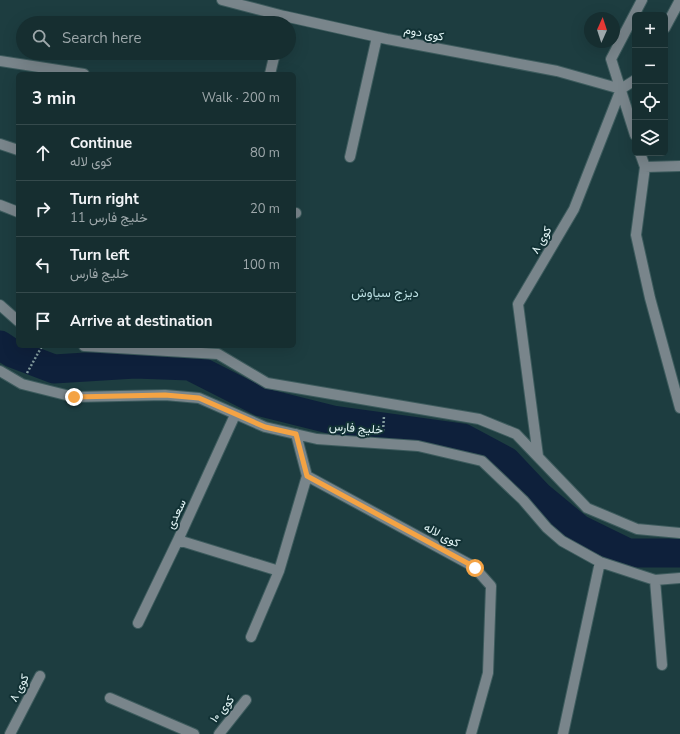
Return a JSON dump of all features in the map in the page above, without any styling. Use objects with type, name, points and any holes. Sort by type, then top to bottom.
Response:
[{"type":"street","name":"کوی دوم","points":[[222,0],[271,16]]},
{"type":"street","points":[[632,125],[611,60],[642,0]]},
{"type":"street","points":[[668,22],[680,0]]},
{"type":"street","name":"کوی دوم","points":[[296,22],[557,71],[621,89]]},
{"type":"street","points":[[350,158],[377,37]]},
{"type":"street","points":[[270,72],[273,60]]},
{"type":"street","points":[[0,61],[71,72]]},
{"type":"street","points":[[621,89],[632,82]]},
{"type":"street","name":"کوی ۸","points":[[538,456],[518,304],[574,209],[621,89]]},
{"type":"street","points":[[0,144],[16,149]]},
{"type":"street","points":[[641,156],[645,167],[636,235],[650,298],[680,408]]},
{"type":"street","points":[[645,167],[680,166]]},
{"type":"street","points":[[0,206],[16,211]]},
{"type":"street","points":[[0,305],[16,319]]},
{"type":"street","points":[[152,348],[219,350],[267,383],[479,419],[516,434],[587,508],[637,529],[680,533]]},
{"type":"street","name":"خلیج فارس","points":[[0,371],[22,384],[74,397],[165,395],[199,398],[265,427],[317,439],[418,446],[482,461],[523,500],[547,528],[562,541],[600,562],[655,580],[680,578]]},
{"type":"street","name":"سعدی","points":[[138,623],[235,415]]},
{"type":"street","points":[[251,637],[279,571],[307,476],[296,434]]},
{"type":"street","name":"کوی لاله","points":[[307,476],[469,564],[475,568],[491,586],[488,673],[471,734]]},
{"type":"street","points":[[178,540],[279,571]]},
{"type":"street","points":[[563,734],[600,562]]},
{"type":"street","points":[[655,580],[662,665]]},
{"type":"street","name":"کوی ۸","points":[[10,734],[40,676]]},
{"type":"street","points":[[110,698],[194,734]]},
{"type":"street","name":"کوی ۱۰","points":[[218,734],[246,700]]},
{"type":"path","points":[[22,384],[41,348]]},
{"type":"path","points":[[383,443],[385,403]]},
{"type":"waterway","points":[[0,345],[12,353],[54,369],[135,364],[190,366],[261,402],[333,420],[463,438],[506,461],[539,496],[579,529],[628,553],[680,553]]},
{"type":"district","name":"دیزج سیاوش","points":[[385,293]]},
{"type":"route","points":[[74,397],[165,395],[199,398],[265,427],[296,434],[307,476],[475,568]]}]
